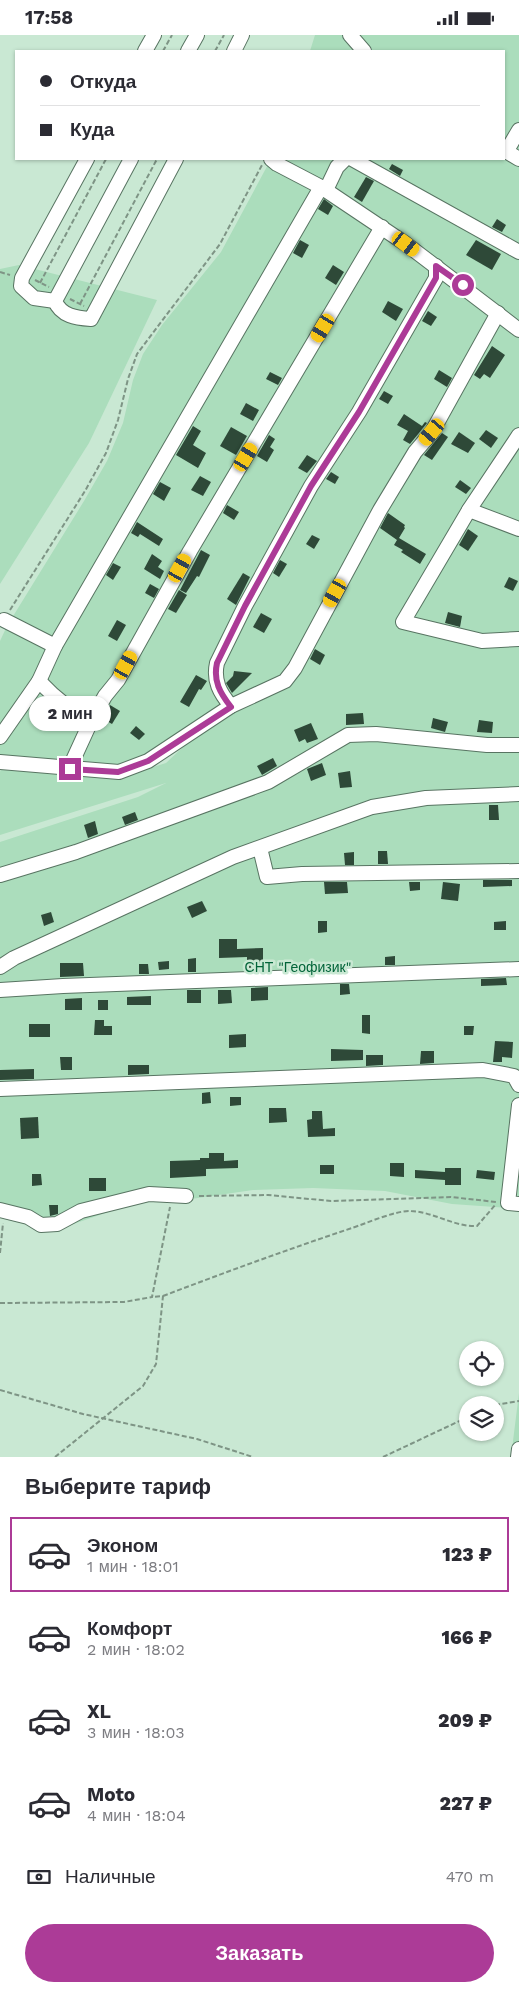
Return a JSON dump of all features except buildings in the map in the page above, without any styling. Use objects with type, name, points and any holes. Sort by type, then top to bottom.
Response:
[{"type":"street","points":[[146,50],[154,35]]},
{"type":"street","points":[[189,50],[197,35]]},
{"type":"street","points":[[234,50],[242,35]]},
{"type":"street","points":[[350,35],[363,50]]},
{"type":"street","points":[[519,130],[505,151],[519,159]]},
{"type":"street","points":[[55,301],[34,298],[21,286],[22,278],[86,160]]},
{"type":"street","points":[[130,160],[55,301],[58,309],[75,318],[91,319],[175,160]]},
{"type":"street","points":[[272,160],[323,188],[382,227],[519,330]]},
{"type":"street","points":[[0,737],[39,681],[55,646],[323,188],[344,160]]},
{"type":"street","points":[[354,160],[519,252]]},
{"type":"street","points":[[70,769],[91,721],[105,696],[118,680],[190,551],[382,227]]},
{"type":"street","points":[[231,707],[219,691],[214,673],[217,663],[245,606],[311,486],[359,412],[436,278],[436,266]]},
{"type":"street","points":[[0,762],[118,772],[148,761],[231,707],[285,681],[295,668],[380,510],[415,452],[432,432],[498,313]]},
{"type":"street","points":[[518,639],[482,641],[403,622],[469,509],[519,435]]},
{"type":"street","points":[[469,509],[519,529]]},
{"type":"street","points":[[4,619],[55,646]]},
{"type":"street","points":[[39,681],[52,695],[74,713],[91,721]]},
{"type":"street","points":[[0,875],[76,852],[268,782],[348,735],[376,735],[487,745],[519,745]]},
{"type":"street","points":[[0,967],[134,902],[233,857],[372,807],[426,798],[519,795]]},
{"type":"street","points":[[260,848],[267,877],[302,874],[519,871]]},
{"type":"street","points":[[0,990],[519,969]]},
{"type":"street","points":[[0,1089],[483,1070],[514,1076],[519,1085]]},
{"type":"street","points":[[508,1203],[519,1105]]},
{"type":"street","points":[[4,1211],[28,1217],[41,1225],[57,1224],[81,1211],[149,1194],[186,1196]]},
{"type":"street","points":[[518,1457],[519,1449]]},
{"type":"path","points":[[164,50],[172,35]]},
{"type":"path","points":[[216,50],[224,35]]},
{"type":"path","points":[[40,283],[105,160]]},
{"type":"path","points":[[80,304],[156,160]]},
{"type":"path","points":[[4,619],[85,491],[106,453],[118,420],[128,379],[138,354],[220,244],[265,160]]},
{"type":"path","points":[[152,1297],[169,1207],[186,1196],[268,1195],[331,1201],[451,1197],[508,1203]]},
{"type":"path","points":[[0,1303],[124,1302],[163,1296],[291,1248],[386,1217],[410,1211],[435,1216],[464,1227],[477,1226],[508,1203]]},
{"type":"path","points":[[0,1253],[4,1211]]},
{"type":"path","points":[[55,1457],[143,1386],[156,1364],[163,1296]]},
{"type":"path","points":[[0,1390],[83,1413],[197,1439],[253,1457]]},
{"type":"path","points":[[504,1403],[519,1401]]},
{"type":"path","points":[[382,1457],[459,1421]]},
{"type":"green space","name":"СНТ \"Геофизик\"","points":[[315,35],[519,35],[519,1211],[509,1208],[452,1204],[385,1191],[313,1188],[253,1190],[191,1199],[140,1201],[56,1230],[0,1215],[0,842],[138,797],[166,783],[0,835],[0,772],[2,765],[34,766],[71,775],[118,778],[166,763],[199,732],[127,767],[0,761],[0,641],[7,626],[107,461],[123,423],[133,380],[143,354],[162,325],[221,252],[270,160],[505,160],[505,50],[310,50]]},
{"type":"green space","points":[[19,265],[157,300],[89,443],[0,584],[0,269]]},
{"type":"green space","points":[[519,1393],[519,1457],[511,1457]]},
{"type":"route","points":[[70,769],[118,772],[148,761],[231,707],[219,691],[214,673],[245,606],[311,486],[359,412],[436,278],[436,266],[463,285]]}]
